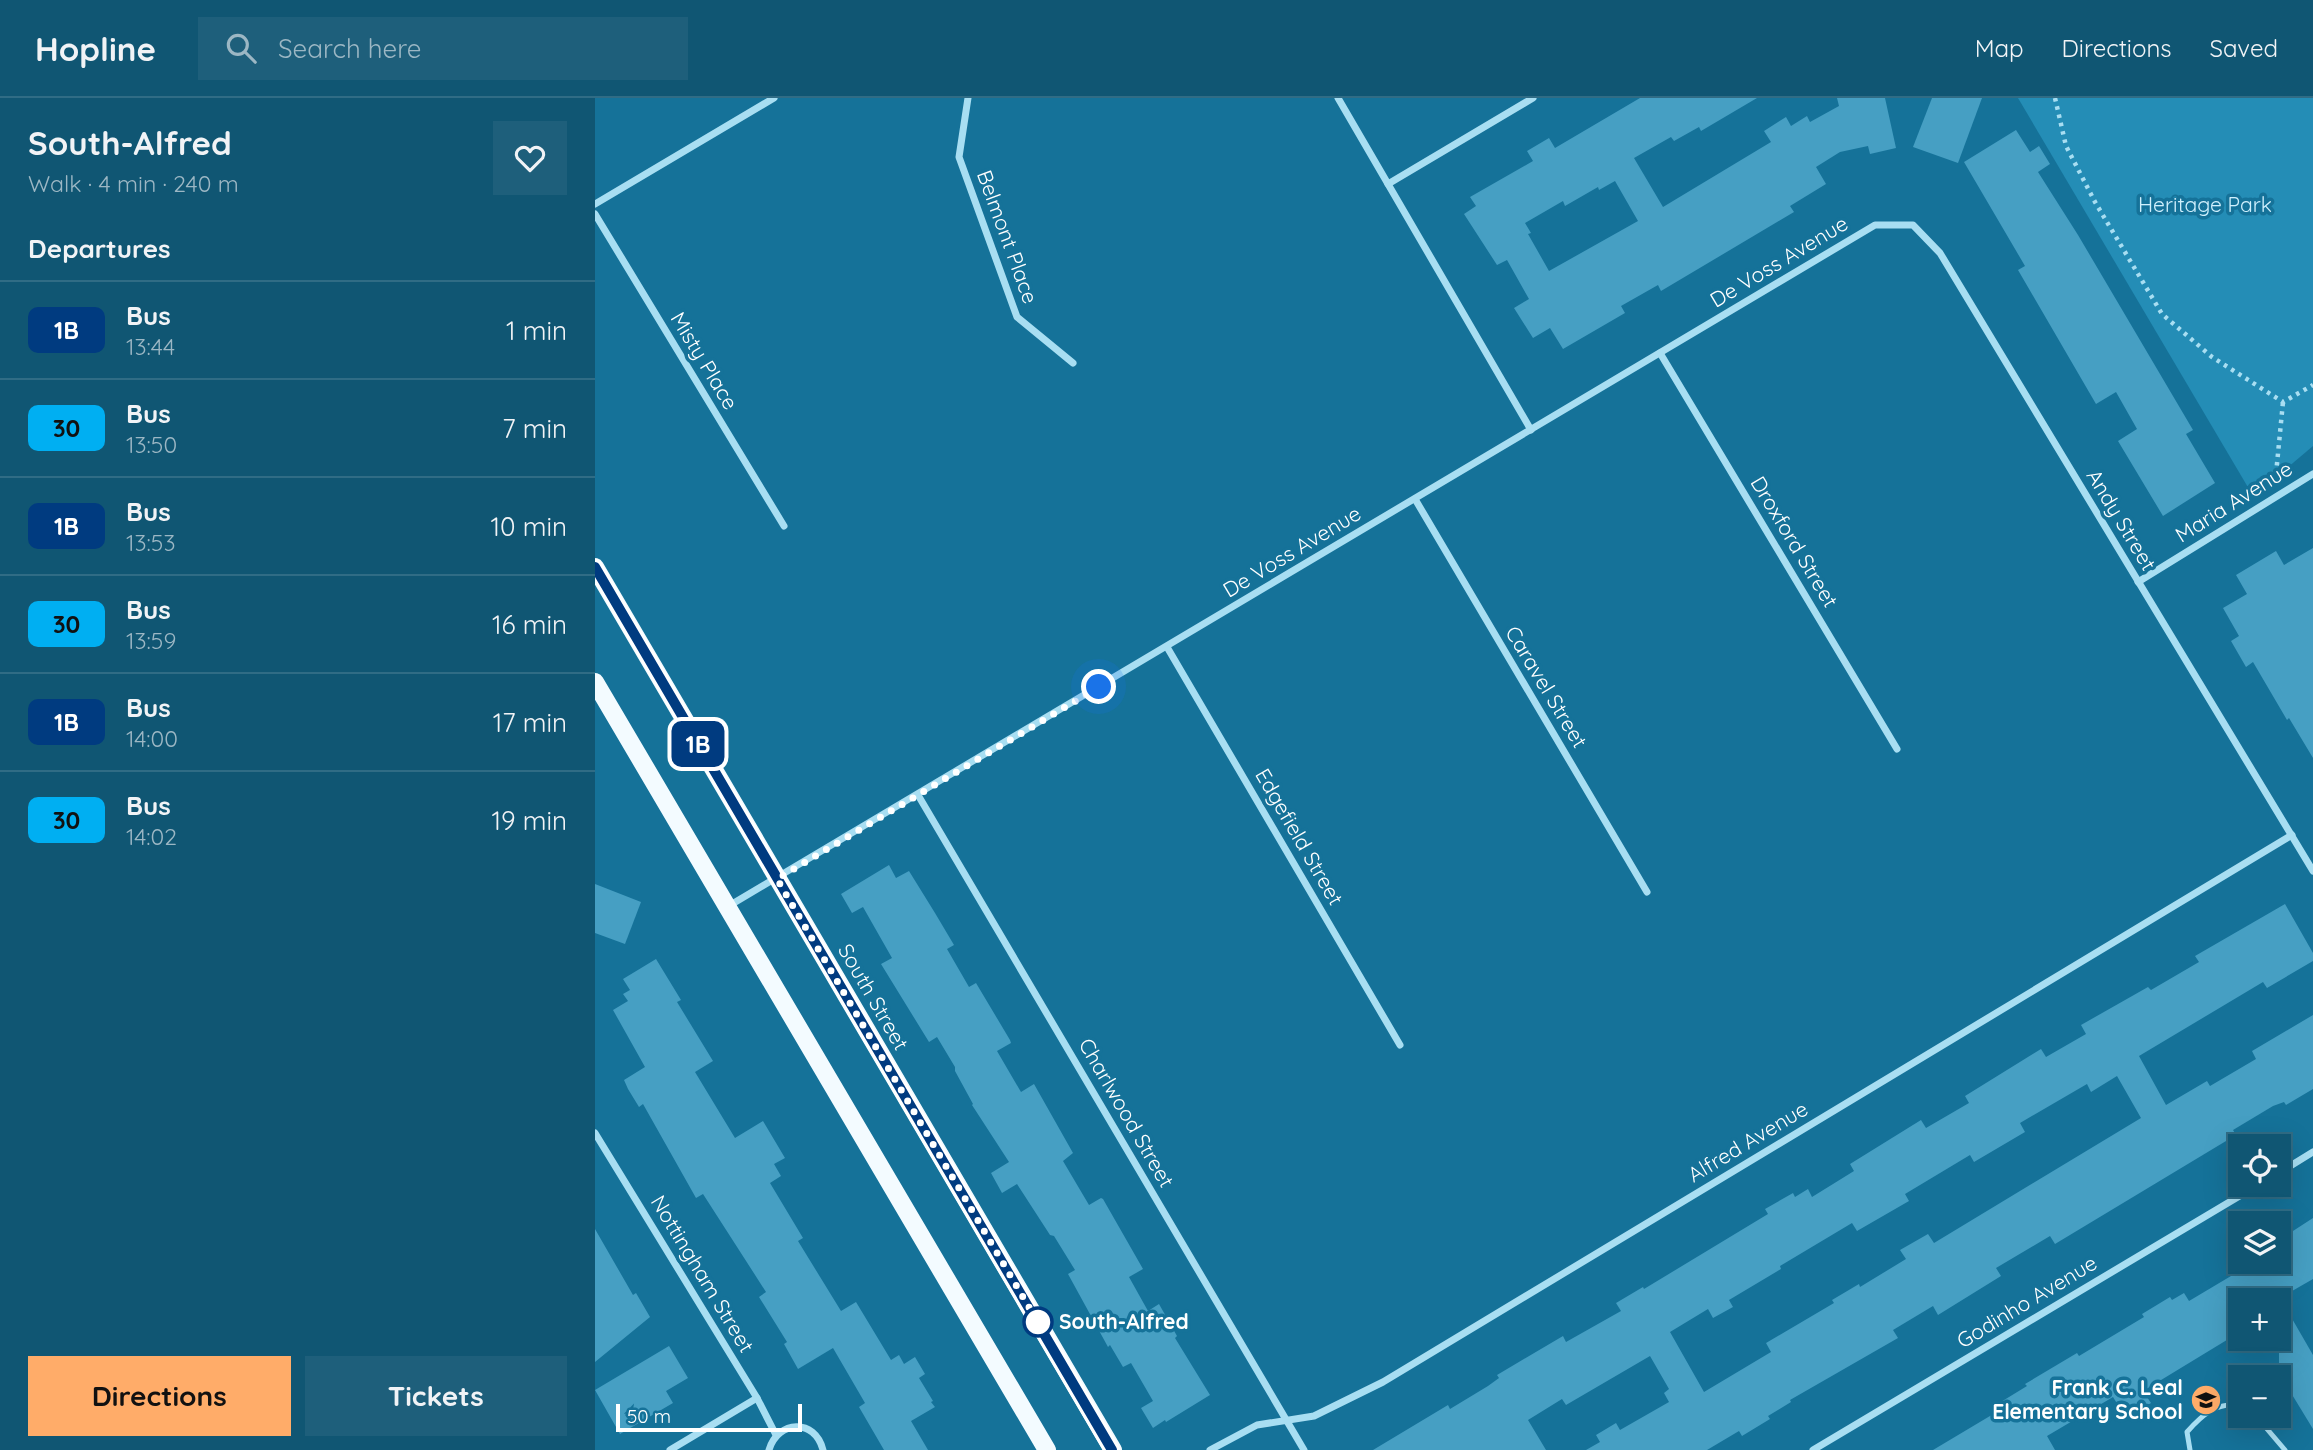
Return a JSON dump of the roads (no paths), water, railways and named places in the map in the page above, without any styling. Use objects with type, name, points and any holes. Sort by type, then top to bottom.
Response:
[{"type":"main road","name":"South Street","points":[[595,568],[1112,1450]]},
{"type":"main road","points":[[595,682],[1047,1450]]},
{"type":"street","points":[[595,204],[774,98]]},
{"type":"street","name":"Belmont Place","points":[[968,98],[959,157],[1017,317],[1073,363]]},
{"type":"street","points":[[1338,98],[1531,429]]},
{"type":"street","points":[[1388,184],[1533,98]]},
{"type":"street","name":"Misty Place","points":[[595,214],[784,526]]},
{"type":"street","name":"De Voss Avenue","points":[[727,907],[1875,225]]},
{"type":"street","name":"Andy Street","points":[[1875,225],[1913,225],[1940,253],[2313,871]]},
{"type":"street","name":"Droxford Street","points":[[1660,353],[1898,748]]},
{"type":"street","name":"Maria Avenue","points":[[2138,582],[2313,474]]},
{"type":"street","name":"Caravel Street","points":[[1415,499],[1647,892]]},
{"type":"street","name":"Edgefield Street","points":[[1167,647],[1400,1045]]},
{"type":"street","name":"Charlwood Street","points":[[918,795],[1304,1450]]},
{"type":"street","name":"Alfred Avenue","points":[[1210,1450],[1257,1425],[1314,1416],[1383,1382],[2292,835]]},
{"type":"street","name":"Nottingham Street","points":[[595,1133],[757,1398],[776,1435]]},
{"type":"street","points":[[2291,1166],[2313,1152]]},
{"type":"street","name":"Godinho Avenue","points":[[1813,1450],[2238,1197]]},
{"type":"street","points":[[670,1450],[757,1398]]},
{"type":"street","points":[[769,1450],[776,1435],[793,1427],[803,1427],[818,1438],[823,1450]]},
{"type":"lane","points":[[2190,1450],[2187,1432],[2199,1417],[2221,1405],[2228,1405]]},
{"type":"lane","points":[[2266,1428],[2285,1450]]},
{"type":"place","name":"South-Alfred","points":[[1038,1322]]},
{"type":"place","name":"Frank C. Leal Elementary School","points":[[2206,1400]]},
{"type":"park label","name":"Heritage Park","points":[[2205,205]]}]
